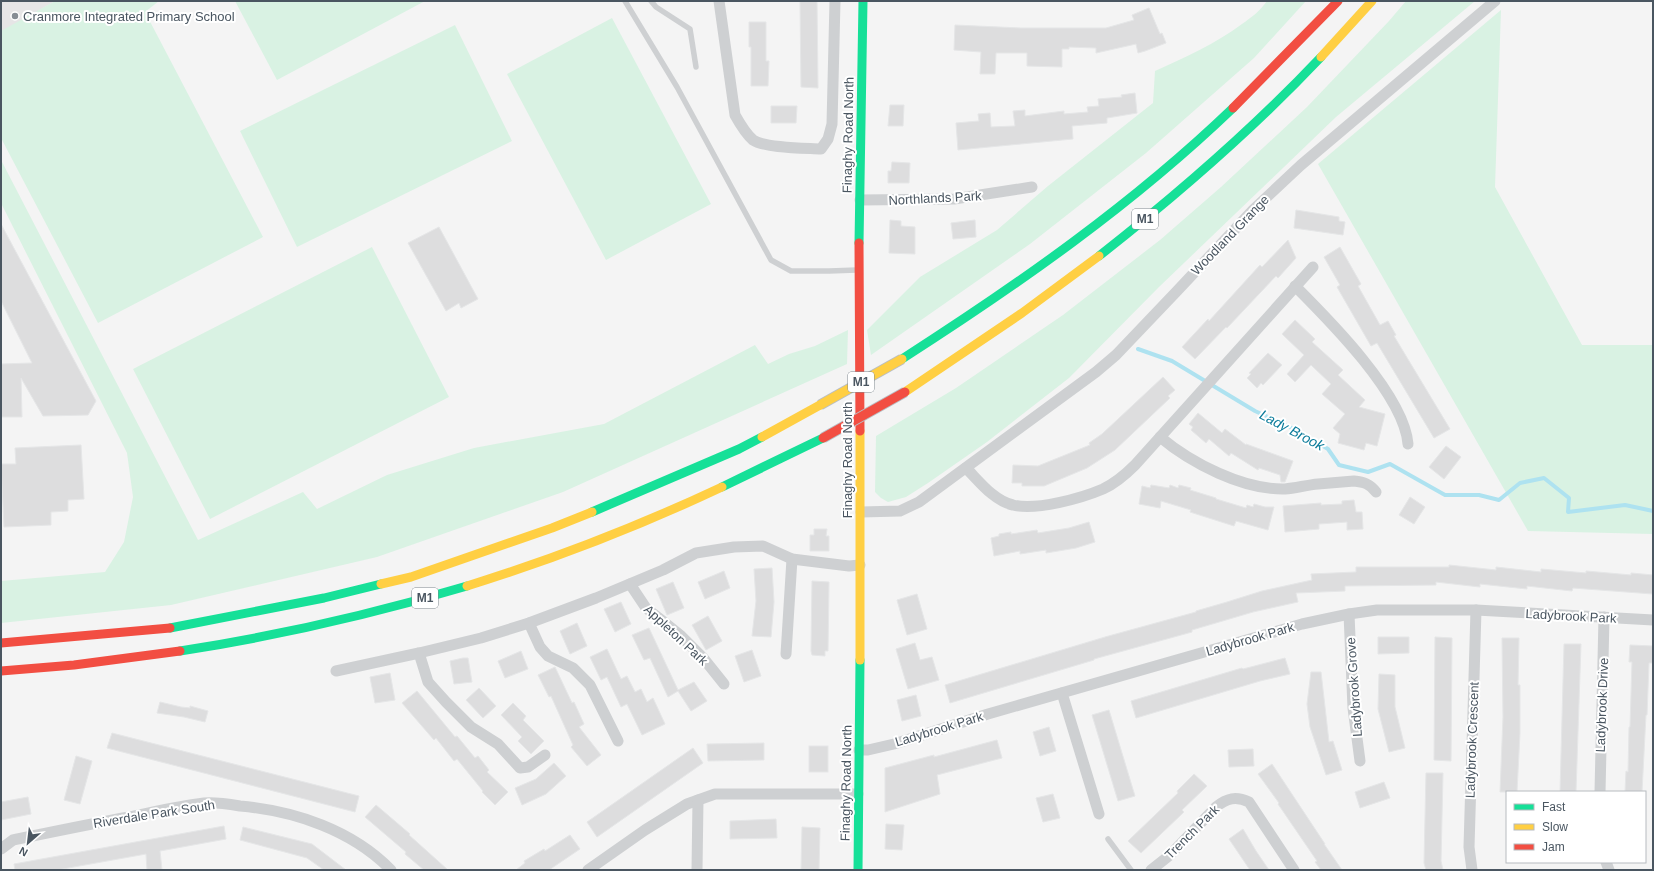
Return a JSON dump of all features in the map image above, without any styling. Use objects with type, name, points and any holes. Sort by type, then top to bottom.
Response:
[{"type":"main road","name":"Finaghy Road North","points":[[858,870],[861,512],[859,270],[863,1]]},
{"type":"main road","name":"M1","points":[[1,643],[181,626],[324,598],[411,576],[545,531],[616,503],[739,449],[902,359],[1010,288],[1142,189],[1182,155],[1245,98],[1338,1]]},
{"type":"main road","name":"M1","points":[[1,671],[88,664],[166,655],[253,639],[337,621],[490,579],[572,551],[641,524],[738,480],[823,438],[905,392],[974,348],[1042,300],[1158,209],[1208,166],[1268,111],[1372,1]]},
{"type":"street","points":[[719,1],[735,115],[741,126],[754,140],[763,145],[821,149],[828,139],[832,124],[835,1]]},
{"type":"street","name":"Woodland Grange","points":[[861,512],[900,511],[919,502],[1096,372],[1116,355],[1253,210],[1290,175],[1422,61],[1495,1]]},
{"type":"street","name":"Northlands Park","points":[[860,200],[954,199],[1032,187]]},
{"type":"street","points":[[966,468],[1000,499],[1014,505],[1036,506],[1078,497],[1104,488],[1119,480],[1136,465],[1192,400],[1313,267]]},
{"type":"street","points":[[1295,286],[1334,326],[1384,388],[1405,428],[1408,444]]},
{"type":"street","points":[[1160,437],[1173,448],[1198,463],[1243,483],[1284,489],[1354,481],[1364,482],[1371,486],[1376,492]]},
{"type":"street","points":[[336,671],[481,638],[529,623],[630,584],[663,570],[696,553],[734,547],[763,546],[792,559],[849,566],[860,565]]},
{"type":"street","points":[[786,654],[792,559]]},
{"type":"street","name":"Appleton Park","points":[[630,584],[646,608],[680,635],[704,659],[724,684]]},
{"type":"street","name":"Ladybrook Park","points":[[860,750],[868,750],[894,744],[1062,693],[1302,624],[1349,614],[1377,610],[1476,610],[1653,620]]},
{"type":"street","name":"Ladybrook Crescent","points":[[1472,870],[1469,847],[1476,610]]},
{"type":"street","name":"Ladybrook Grove","points":[[1349,614],[1353,708],[1360,761]]},
{"type":"street","name":"Ladybrook Drive","points":[[1600,791],[1604,618]]},
{"type":"street","points":[[529,623],[540,647],[548,656],[573,668],[590,685],[618,741]]},
{"type":"street","points":[[420,653],[428,682],[471,726],[498,744],[520,768],[528,767],[545,755]]},
{"type":"street","points":[[1062,693],[1099,814]]},
{"type":"street","points":[[588,870],[687,804],[715,794],[858,794]]},
{"type":"street","name":"Trench Park","points":[[1151,870],[1170,855],[1216,807],[1223,802],[1241,798],[1248,802],[1254,809],[1294,870]]},
{"type":"street","points":[[697,870],[698,800]]},
{"type":"street","name":"Riverdale Park South","points":[[1,849],[13,840],[156,811],[204,803],[219,803],[277,811],[319,824],[350,838],[364,847],[391,870]]},
{"type":"lane","points":[[625,1],[677,87],[771,260],[791,271],[829,272],[859,270]]},
{"type":"lane","points":[[651,1],[656,7],[690,28],[696,67]]},
{"type":"lane","points":[[1108,839],[1131,870]]},
{"type":"shaded area","name":"Cranmore Integrated Primary School","points":[[1,1],[55,1],[2,32]]},
{"type":"green space","points":[[55,1],[159,1],[145,12],[263,237],[98,323],[1,138],[1,31]]},
{"type":"green space","points":[[235,1],[425,1],[277,80]]},
{"type":"green space","points":[[1267,1],[1306,1],[1254,58],[1146,153],[1030,244],[871,355],[867,330],[920,277],[997,230],[1048,186],[1153,103],[1155,71],[1221,38],[1262,8]]},
{"type":"green space","points":[[1406,1],[1475,1],[1336,117],[1159,287],[1069,378],[987,442],[906,497],[888,502],[875,492],[876,436],[956,388],[1063,315],[1160,240],[1221,187],[1307,107],[1389,21]]},
{"type":"green space","points":[[1501,10],[1495,187],[1582,345],[1653,345],[1653,534],[1528,531],[1318,164]]},
{"type":"green space","points":[[612,18],[711,204],[606,260],[507,74]]},
{"type":"green space","points":[[455,25],[512,141],[297,247],[240,131]]},
{"type":"green space","points":[[1,160],[198,540],[303,492],[317,509],[387,475],[474,448],[604,424],[755,345],[768,364],[789,354],[815,346],[848,330],[847,364],[563,492],[377,557],[171,605],[1,623],[1,581],[105,572],[124,542],[133,497],[127,453],[1,203]]},
{"type":"green space","points":[[372,247],[449,397],[210,519],[133,369]]},
{"type":"building","points":[[800,1],[817,1],[818,88],[801,87]]},
{"type":"building","points":[[1149,8],[1160,34],[1162,33],[1166,43],[1138,53],[1136,44],[1096,53],[1096,48],[1069,47],[1069,49],[1062,49],[1062,67],[1027,66],[1027,53],[996,53],[995,74],[980,74],[981,52],[954,50],[955,25],[1021,28],[1106,28],[1134,20],[1132,15]]},
{"type":"building","points":[[749,22],[766,22],[766,61],[769,61],[768,86],[751,86],[751,47],[749,47]]},
{"type":"building","points":[[1135,93],[1137,113],[1107,118],[1107,123],[1072,126],[1073,139],[958,150],[956,123],[979,121],[978,114],[990,113],[991,127],[1015,126],[1013,111],[1025,110],[1025,116],[1064,111],[1064,114],[1088,112],[1087,107],[1099,106],[1098,99],[1122,97],[1121,95]]},
{"type":"building","points":[[890,105],[904,105],[903,126],[888,126]]},
{"type":"building","points":[[771,106],[797,106],[796,123],[771,123]]},
{"type":"building","points":[[892,162],[910,163],[909,183],[888,183],[888,171],[891,171]]},
{"type":"building","points":[[1296,210],[1339,217],[1339,221],[1345,222],[1343,235],[1294,228]]},
{"type":"building","points":[[890,220],[901,221],[901,226],[915,227],[915,254],[889,253]]},
{"type":"building","points":[[975,220],[976,237],[953,239],[951,223]]},
{"type":"building","points":[[1,224],[96,401],[88,415],[43,416],[21,378],[22,417],[1,417],[1,364],[32,363],[1,301]]},
{"type":"building","points":[[439,227],[478,299],[461,308],[459,303],[446,311],[408,243]]},
{"type":"building","points":[[1288,240],[1296,258],[1278,278],[1276,276],[1227,328],[1226,327],[1195,359],[1182,347],[1208,319],[1209,321],[1260,265],[1262,267]]},
{"type":"building","points":[[1340,247],[1361,284],[1358,286],[1380,325],[1388,321],[1396,335],[1394,336],[1450,429],[1434,438],[1377,343],[1371,346],[1337,287],[1340,285],[1324,257]]},
{"type":"building","points":[[1295,320],[1315,339],[1312,342],[1343,370],[1338,375],[1365,400],[1359,407],[1385,414],[1377,446],[1366,443],[1364,450],[1338,443],[1340,434],[1333,428],[1345,414],[1322,394],[1331,384],[1311,365],[1295,382],[1287,374],[1304,355],[1282,334]]},
{"type":"building","points":[[1268,353],[1282,365],[1263,385],[1261,383],[1257,388],[1247,378],[1251,374],[1249,373]]},
{"type":"building","points":[[1163,377],[1175,390],[1168,396],[1170,398],[1115,450],[1087,468],[1044,486],[1022,486],[1022,483],[1012,483],[1013,465],[1038,466],[1090,445],[1089,443],[1102,434]]},
{"type":"building","points":[[1198,413],[1222,433],[1225,429],[1246,445],[1293,461],[1285,482],[1281,482],[1280,475],[1259,468],[1258,470],[1231,453],[1229,456],[1209,439],[1206,443],[1191,430],[1193,427],[1189,424]]},
{"type":"building","points":[[81,445],[84,499],[68,500],[68,511],[51,512],[51,525],[4,527],[1,464],[16,464],[15,448]]},
{"type":"building","points":[[1446,446],[1461,457],[1444,479],[1429,467]]},
{"type":"building","points":[[1151,485],[1169,488],[1170,485],[1178,488],[1179,485],[1191,488],[1190,490],[1216,499],[1246,508],[1247,505],[1253,507],[1254,504],[1265,507],[1274,507],[1268,530],[1236,521],[1234,526],[1190,512],[1191,510],[1161,501],[1160,508],[1139,504],[1142,486],[1150,488]]},
{"type":"building","points":[[1410,497],[1425,507],[1414,524],[1399,515]]},
{"type":"building","points":[[1354,500],[1356,512],[1362,512],[1363,529],[1347,530],[1347,522],[1319,524],[1319,529],[1285,532],[1283,506],[1321,503],[1321,505],[1342,504],[1342,501]]},
{"type":"building","points":[[1089,522],[1095,542],[1076,548],[1046,553],[1046,550],[1020,554],[1020,551],[994,556],[991,538],[999,536],[999,534],[1011,532],[1011,534],[1037,530],[1038,533],[1069,528]]},
{"type":"building","points":[[814,529],[827,529],[826,536],[829,536],[829,551],[810,551],[810,535],[814,535]]},
{"type":"building","points":[[1449,565],[1496,570],[1496,567],[1541,572],[1541,569],[1586,573],[1586,571],[1631,575],[1631,573],[1653,575],[1653,594],[1573,588],[1572,591],[1527,586],[1527,589],[1480,584],[1480,587],[1436,582],[1436,585],[1345,586],[1345,591],[1296,593],[1298,602],[1253,612],[1192,630],[1192,632],[1094,659],[950,703],[945,685],[1105,637],[1196,612],[1262,591],[1312,580],[1311,574],[1356,572],[1356,567],[1449,567]]},
{"type":"building","points":[[772,568],[774,602],[771,637],[752,636],[756,601],[754,569]]},
{"type":"building","points":[[724,571],[730,588],[705,599],[698,582]]},
{"type":"building","points":[[812,581],[829,582],[828,651],[825,651],[825,656],[812,655],[811,651]]},
{"type":"building","points":[[673,582],[684,608],[667,615],[656,589]]},
{"type":"building","points":[[917,594],[927,629],[907,635],[897,600]]},
{"type":"building","points":[[621,602],[631,624],[615,632],[604,609]]},
{"type":"building","points":[[708,616],[722,641],[706,650],[692,625]]},
{"type":"building","points":[[577,623],[587,646],[570,654],[560,631]]},
{"type":"building","points":[[649,628],[678,690],[694,682],[707,701],[691,711],[678,691],[668,697],[650,658],[644,660],[632,635]]},
{"type":"building","points":[[1378,637],[1409,637],[1409,653],[1378,654]]},
{"type":"building","points":[[1435,637],[1452,638],[1451,761],[1434,760]]},
{"type":"building","points":[[1502,638],[1519,638],[1518,685],[1520,685],[1520,733],[1517,791],[1500,792],[1503,717]]},
{"type":"building","points":[[915,643],[920,660],[932,657],[939,680],[908,689],[896,649]]},
{"type":"building","points":[[1564,644],[1581,644],[1576,791],[1560,791]]},
{"type":"building","points":[[1630,645],[1653,646],[1653,663],[1649,663],[1642,791],[1625,791],[1626,771],[1628,772],[1632,662],[1629,662]]},
{"type":"building","points":[[607,649],[621,679],[627,676],[635,692],[641,689],[647,702],[653,698],[665,724],[642,735],[627,704],[621,707],[607,677],[601,680],[590,657]]},
{"type":"building","points":[[752,650],[761,676],[744,682],[735,656]]},
{"type":"building","points":[[521,651],[528,669],[505,678],[498,661]]},
{"type":"building","points":[[468,658],[472,682],[454,684],[450,661]]},
{"type":"building","points":[[1285,658],[1290,674],[1260,681],[1136,718],[1131,701],[1242,668],[1243,669]]},
{"type":"building","points":[[555,667],[584,724],[579,727],[601,755],[587,766],[571,747],[573,745],[551,696],[549,697],[538,675]]},
{"type":"building","points":[[1311,672],[1321,672],[1329,742],[1333,741],[1342,770],[1326,775],[1310,727],[1307,704]]},
{"type":"building","points":[[390,673],[395,700],[375,703],[370,677]]},
{"type":"building","points":[[1379,674],[1395,675],[1395,707],[1405,748],[1389,752],[1378,709]]},
{"type":"building","points":[[479,688],[496,706],[483,718],[466,700]]},
{"type":"building","points":[[417,691],[455,737],[457,736],[475,758],[478,756],[489,770],[487,772],[508,792],[495,805],[482,792],[483,791],[457,759],[454,761],[436,738],[434,740],[402,703]]},
{"type":"building","points":[[916,695],[921,716],[902,721],[897,700]]},
{"type":"building","points":[[160,702],[181,707],[190,708],[190,706],[208,711],[205,722],[157,713]]},
{"type":"building","points":[[513,703],[526,716],[523,720],[544,741],[531,754],[518,741],[522,737],[501,715]]},
{"type":"building","points":[[1109,710],[1135,796],[1118,801],[1092,715]]},
{"type":"building","points":[[1049,727],[1056,751],[1040,756],[1033,732]]},
{"type":"building","points":[[112,733],[359,796],[355,812],[107,748]]},
{"type":"building","points":[[997,740],[1002,758],[937,775],[940,794],[885,812],[885,768],[934,755],[934,757]]},
{"type":"building","points":[[764,743],[764,760],[708,761],[707,744]]},
{"type":"building","points":[[809,746],[828,746],[828,772],[809,772]]},
{"type":"building","points":[[693,748],[703,763],[597,837],[587,822]]},
{"type":"building","points":[[1253,749],[1254,766],[1229,767],[1228,750]]},
{"type":"building","points":[[76,756],[92,761],[80,804],[64,800]]},
{"type":"building","points":[[554,763],[566,776],[546,794],[522,805],[515,788],[536,779]]},
{"type":"building","points":[[1272,764],[1342,870],[1321,870],[1315,862],[1317,861],[1258,774]]},
{"type":"building","points":[[1426,773],[1443,773],[1441,861],[1443,870],[1426,870],[1424,863]]},
{"type":"building","points":[[1194,774],[1207,786],[1182,810],[1184,812],[1141,853],[1128,841],[1178,793],[1177,791]]},
{"type":"building","points":[[1384,782],[1390,798],[1360,808],[1355,792]]},
{"type":"building","points":[[1053,794],[1060,818],[1043,822],[1036,798]]},
{"type":"building","points":[[28,797],[31,814],[1,820],[1,802]]},
{"type":"building","points":[[376,805],[410,834],[409,835],[448,870],[424,870],[405,854],[406,852],[365,817]]},
{"type":"building","points":[[776,819],[777,838],[730,839],[730,821]]},
{"type":"building","points":[[886,824],[904,825],[902,850],[885,849]]},
{"type":"building","points":[[224,826],[226,839],[160,851],[162,870],[147,870],[146,854],[57,870],[15,870],[14,864]]},
{"type":"building","points":[[243,827],[312,844],[346,870],[324,870],[307,858],[240,840]]},
{"type":"building","points":[[802,827],[820,828],[819,870],[801,870]]},
{"type":"building","points":[[1243,829],[1269,870],[1250,870],[1229,839]]},
{"type":"building","points":[[570,835],[580,849],[549,870],[516,870],[525,863],[524,861],[544,849],[545,851]]},
{"type":"waterway","name":"Lady Brook","points":[[1138,349],[1172,361],[1255,411],[1296,430],[1328,449],[1339,465],[1368,472],[1390,464],[1445,495],[1479,495],[1499,500],[1520,483],[1544,478],[1569,498],[1568,512],[1625,505],[1653,511]]},
{"type":"traffic: fast","points":[[859,243],[863,1]]},
{"type":"traffic: fast","points":[[1099,256],[1214,161],[1295,84],[1321,57]]},
{"type":"traffic: fast","points":[[902,359],[946,331],[1032,272],[1115,210],[1156,177],[1233,108]]},
{"type":"traffic: fast","points":[[592,512],[739,449],[762,437]]},
{"type":"traffic: fast","points":[[722,487],[823,438]]},
{"type":"traffic: fast","points":[[170,628],[324,598],[381,584]]},
{"type":"traffic: fast","points":[[180,651],[325,623],[396,606],[467,586]]},
{"type":"traffic: fast","points":[[858,870],[860,660]]},
{"type":"traffic: slow","points":[[1321,57],[1372,1]]},
{"type":"traffic: slow","points":[[905,392],[1022,313],[1099,256]]},
{"type":"traffic: slow","points":[[820,405],[902,359]]},
{"type":"traffic: slow","points":[[762,437],[820,405]]},
{"type":"traffic: slow","points":[[860,431],[860,660]]},
{"type":"traffic: slow","points":[[467,586],[532,565],[596,541],[722,487]]},
{"type":"traffic: slow","points":[[381,584],[411,577],[552,528],[592,512]]},
{"type":"traffic: jam","points":[[1233,108],[1338,1]]},
{"type":"traffic: jam","points":[[859,243],[860,431]]},
{"type":"traffic: jam","points":[[823,438],[905,392]]},
{"type":"traffic: jam","points":[[1,643],[170,628]]},
{"type":"traffic: jam","points":[[1,671],[74,665],[180,651]]},
{"type":"place","name":"Cranmore Integrated Primary School","points":[[15,16]]}]
